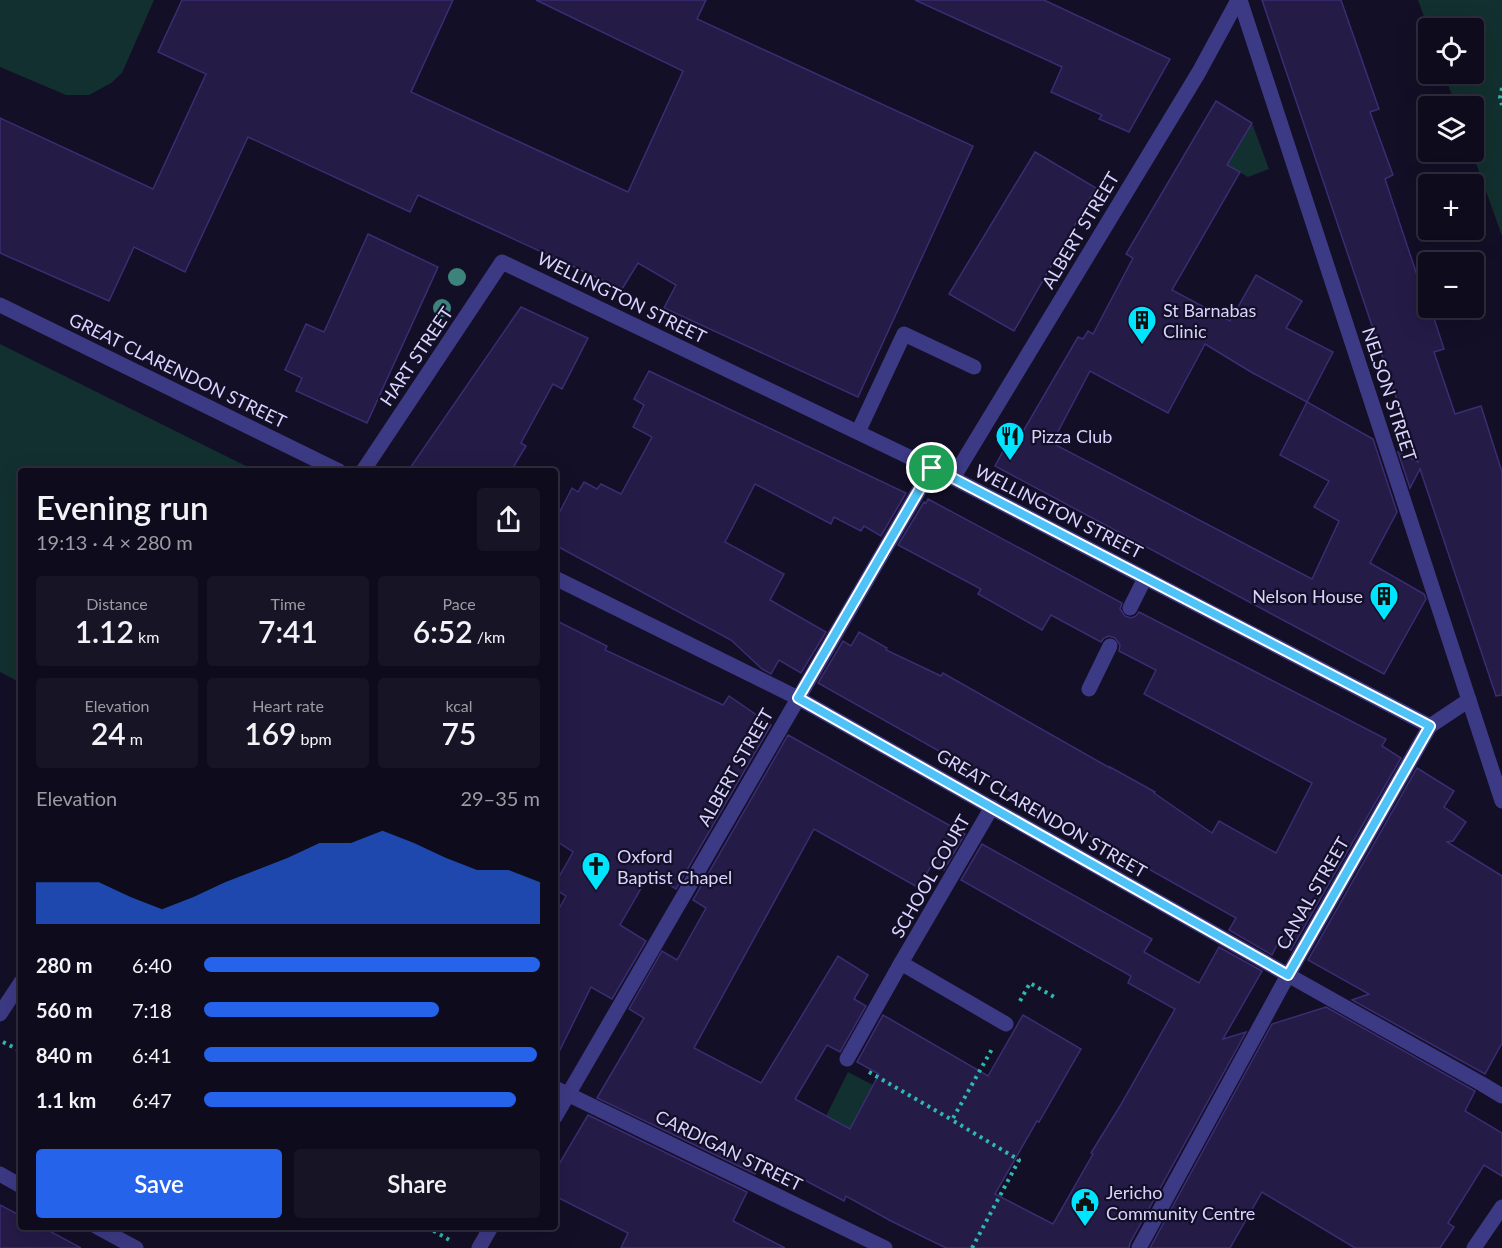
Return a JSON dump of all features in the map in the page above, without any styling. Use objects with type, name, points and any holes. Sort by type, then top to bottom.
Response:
[{"type":"street","name":"ALBERT STREET","points":[[953,478],[1199,72],[1239,0]]},
{"type":"street","name":"NELSON STREET","points":[[1239,0],[1502,801]]},
{"type":"street","name":"WELLINGTON STREET","points":[[502,262],[953,478],[1430,726]]},
{"type":"street","name":"HART STREET","points":[[365,468],[502,262]]},
{"type":"street","name":"GREAT CLARENDON STREET","points":[[0,305],[333,468]]},
{"type":"street","points":[[858,432],[904,334],[974,367]]},
{"type":"street","name":"ALBERT STREET","points":[[558,1106],[562,1091],[798,698],[932,468]]},
{"type":"street","points":[[1130,608],[1145,578]]},
{"type":"street","name":"GREAT CLARENDON STREET","points":[[558,579],[798,698],[1502,1096]]},
{"type":"street","points":[[1089,688],[1110,646]]},
{"type":"street","name":"CANAL STREET","points":[[1139,1248],[1288,975],[1430,726],[1469,700]]},
{"type":"street","name":"SCHOOL COURT","points":[[846,1059],[992,807]]},
{"type":"street","points":[[901,963],[1006,1024]]},
{"type":"street","points":[[0,1014],[18,987]]},
{"type":"street","name":"CARDIGAN STREET","points":[[562,1091],[885,1248]]},
{"type":"street","points":[[0,1174],[18,1184]]},
{"type":"street","points":[[1474,1248],[1502,1207]]},
{"type":"street","points":[[103,1230],[136,1248]]},
{"type":"street","points":[[479,1248],[489,1230]]},
{"type":"path","points":[[1502,88],[1500,98],[1502,105]]},
{"type":"path","points":[[952,1120],[1030,983],[1056,998]]},
{"type":"path","points":[[0,1041],[18,1050]]},
{"type":"path","points":[[846,1059],[1019,1160],[972,1248]]},
{"type":"path","points":[[432,1230],[453,1243]]},
{"type":"green space","points":[[0,0],[154,0],[122,73],[111,83],[89,95],[66,95],[0,67]]},
{"type":"green space","points":[[1418,0],[1502,0],[1502,236],[1484,186],[1484,174],[1480,174],[1476,162],[1484,162],[1484,96],[1452,96],[1448,84],[1484,84],[1484,18],[1424,18]]},
{"type":"green space","points":[[1252,123],[1269,169],[1248,177],[1227,165]]},
{"type":"green space","points":[[0,344],[250,468],[18,468],[18,681],[0,672]]},
{"type":"green space","points":[[848,1072],[873,1085],[866,1099],[877,1106],[874,1142],[826,1116]]},
{"type":"building","points":[[182,0],[453,0],[411,92],[628,192],[683,71],[536,0],[706,0],[697,19],[973,146],[858,397],[664,308],[676,285],[638,263],[622,289],[418,195],[410,212],[248,137],[185,272],[134,247],[109,301],[0,253],[0,118],[153,189],[206,74],[158,52]]},
{"type":"building","points":[[915,0],[1044,0],[1170,59],[1129,132],[1099,119],[1102,115],[1051,92],[1062,67]]},
{"type":"building","points":[[1262,0],[1341,0],[1379,109],[1370,112],[1393,175],[1385,179],[1418,278],[1418,318],[1434,318],[1444,349],[1434,352],[1455,414],[1481,406],[1502,472],[1502,695],[1496,696],[1420,469],[1410,488],[1398,452],[1418,462]]},
{"type":"building","points":[[1216,101],[1252,123],[1227,165],[1240,172],[1172,290],[1230,321],[1256,275],[1302,301],[1286,328],[1333,352],[1307,402],[1373,439],[1397,512],[1370,563],[1424,594],[1426,599],[1384,674],[995,466],[1014,431],[1021,435],[1078,337],[1083,339],[1088,331],[1093,334],[1133,258],[1126,254]],"holes":[[[1205,344],[1307,402],[1280,455],[1329,481],[1314,507],[1339,521],[1312,579],[1052,443],[1090,371],[1168,413]]]},
{"type":"building","points":[[1035,152],[1096,188],[1014,331],[949,294]]},
{"type":"building","points":[[368,234],[438,267],[367,423],[296,391],[302,378],[285,370],[306,324],[324,332]]},
{"type":"building","points":[[521,307],[588,338],[562,389],[553,384],[521,443],[526,446],[513,468],[410,468]]},
{"type":"building","points":[[649,371],[906,493],[881,536],[864,526],[861,531],[834,517],[831,524],[755,484],[725,542],[784,574],[770,600],[826,632],[801,673],[779,660],[771,674],[762,669],[731,640],[558,547],[558,515],[572,488],[578,492],[584,482],[597,489],[601,484],[621,494],[652,437],[633,427],[644,405],[634,399]]},
{"type":"building","points":[[928,499],[1122,603],[1120,609],[1125,616],[1131,618],[1139,612],[1386,739],[1382,746],[1401,758],[1291,950],[1278,943],[1272,955],[1229,930],[1236,918],[818,683],[843,641],[851,646],[859,632],[887,648],[886,650],[941,676],[943,673],[1155,792],[1212,833],[1219,821],[1276,853],[1312,783],[1144,694],[1156,670],[1119,651],[1120,645],[1115,638],[1109,636],[1101,642],[1051,615],[1042,630],[978,594],[981,589],[898,545]]},
{"type":"building","points":[[558,622],[607,646],[605,650],[723,705],[729,696],[771,725],[676,889],[650,873],[620,925],[646,941],[612,999],[591,987],[558,1054],[558,911],[566,896],[558,891],[558,879],[573,852],[558,842]]},
{"type":"building","points":[[788,735],[965,834],[944,870],[932,864],[919,888],[814,829],[694,1048],[761,1083],[838,956],[868,975],[854,999],[866,1006],[840,1052],[827,1045],[795,1099],[850,1129],[879,1074],[857,1062],[883,1015],[988,1076],[1023,1015],[1081,1049],[995,1194],[1053,1224],[1093,1154],[1091,1153],[1175,1009],[1128,983],[1131,976],[961,880],[982,844],[1152,939],[1144,952],[1199,983],[1219,947],[1262,971],[1223,1039],[1246,1032],[1129,1248],[946,1248],[846,1196],[844,1201],[795,1175],[793,1179],[761,1162],[755,1174],[597,1098],[644,1018],[629,1009],[662,951],[677,960],[706,908],[693,900]]},
{"type":"building","points":[[1417,768],[1454,791],[1444,807],[1466,822],[1453,841],[1447,842],[1502,876],[1502,1043],[1485,1074],[1352,1000],[1369,994],[1308,960]]},
{"type":"building","points":[[1326,1007],[1475,1091],[1465,1111],[1502,1133],[1502,1176],[1484,1165],[1448,1223],[1454,1227],[1440,1248],[1355,1248],[1262,1192],[1230,1248],[1150,1248],[1272,1024]]},
{"type":"building","points":[[588,1115],[747,1192],[733,1221],[785,1248],[621,1248],[628,1233],[558,1198],[558,1166]]},
{"type":"building","points":[[0,1205],[18,1214],[18,1230],[48,1230],[81,1248],[0,1248]]},
{"type":"place","name":"St Barnabas Clinic","points":[[1142,346]]},
{"type":"place","name":"Pizza Club","points":[[1010,462]]},
{"type":"place","name":"Nelson House","points":[[1384,622]]},
{"type":"place","name":"Oxford Baptist Chapel","points":[[596,892]]},
{"type":"place","name":"Jericho Community Centre","points":[[1085,1228]]},
{"type":"route","points":[[932,468],[1430,726],[1288,975],[798,698],[932,468]]}]
